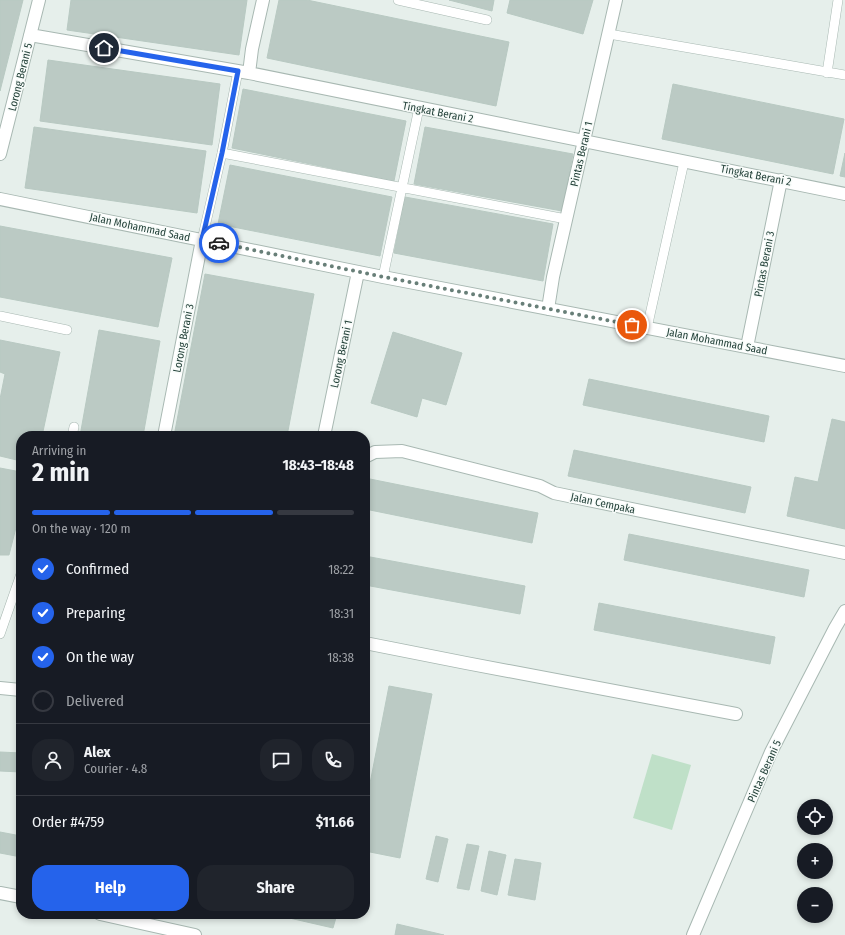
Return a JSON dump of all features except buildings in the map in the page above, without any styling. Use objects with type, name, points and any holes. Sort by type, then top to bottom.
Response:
[{"type":"street","name":"Lorong Berani 5","points":[[0,154],[39,0]]},
{"type":"street","points":[[243,72],[252,49],[263,0]]},
{"type":"street","name":"Pintas Berani 1","points":[[548,309],[553,277],[616,0]]},
{"type":"street","name":"Tingkat Berani 2","points":[[30,35],[243,72],[845,194]]},
{"type":"street","name":"Pintas Berani 3","points":[[748,347],[781,180]]},
{"type":"street","name":"Jalan Mohammad Saad","points":[[0,198],[358,272],[845,366]]},
{"type":"street","name":"Lorong Berani 3","points":[[165,431],[202,240]]},
{"type":"street","name":"Lorong Berani 1","points":[[325,431],[358,272]]},
{"type":"street","name":"Jalan Cempaka","points":[[370,454],[375,452],[402,451],[540,486],[554,493],[845,553]]},
{"type":"street","name":"Pintas Berani 5","points":[[693,935],[772,752],[845,611]]},
{"type":"street","points":[[370,644],[466,664],[736,714]]},
{"type":"street","points":[[0,688],[16,690]]},
{"type":"street","points":[[0,893],[16,897]]},
{"type":"street","points":[[123,919],[195,935]]},
{"type":"lane","points":[[398,0],[487,20]]},
{"type":"lane","points":[[827,73],[838,0]]},
{"type":"lane","points":[[609,34],[845,75]]},
{"type":"lane","points":[[202,240],[243,72]]},
{"type":"lane","points":[[384,277],[419,108]]},
{"type":"lane","points":[[222,153],[566,219]]},
{"type":"lane","points":[[647,328],[684,162]]},
{"type":"lane","points":[[0,316],[67,330]]},
{"type":"lane","points":[[0,634],[16,588]]},
{"type":"green space","points":[[652,754],[691,765],[672,830],[633,818]]},
{"type":"way so far","points":[[219,243],[384,277],[632,325]]},
{"type":"route","points":[[104,48],[238,71],[222,153],[202,240],[219,243]]}]
